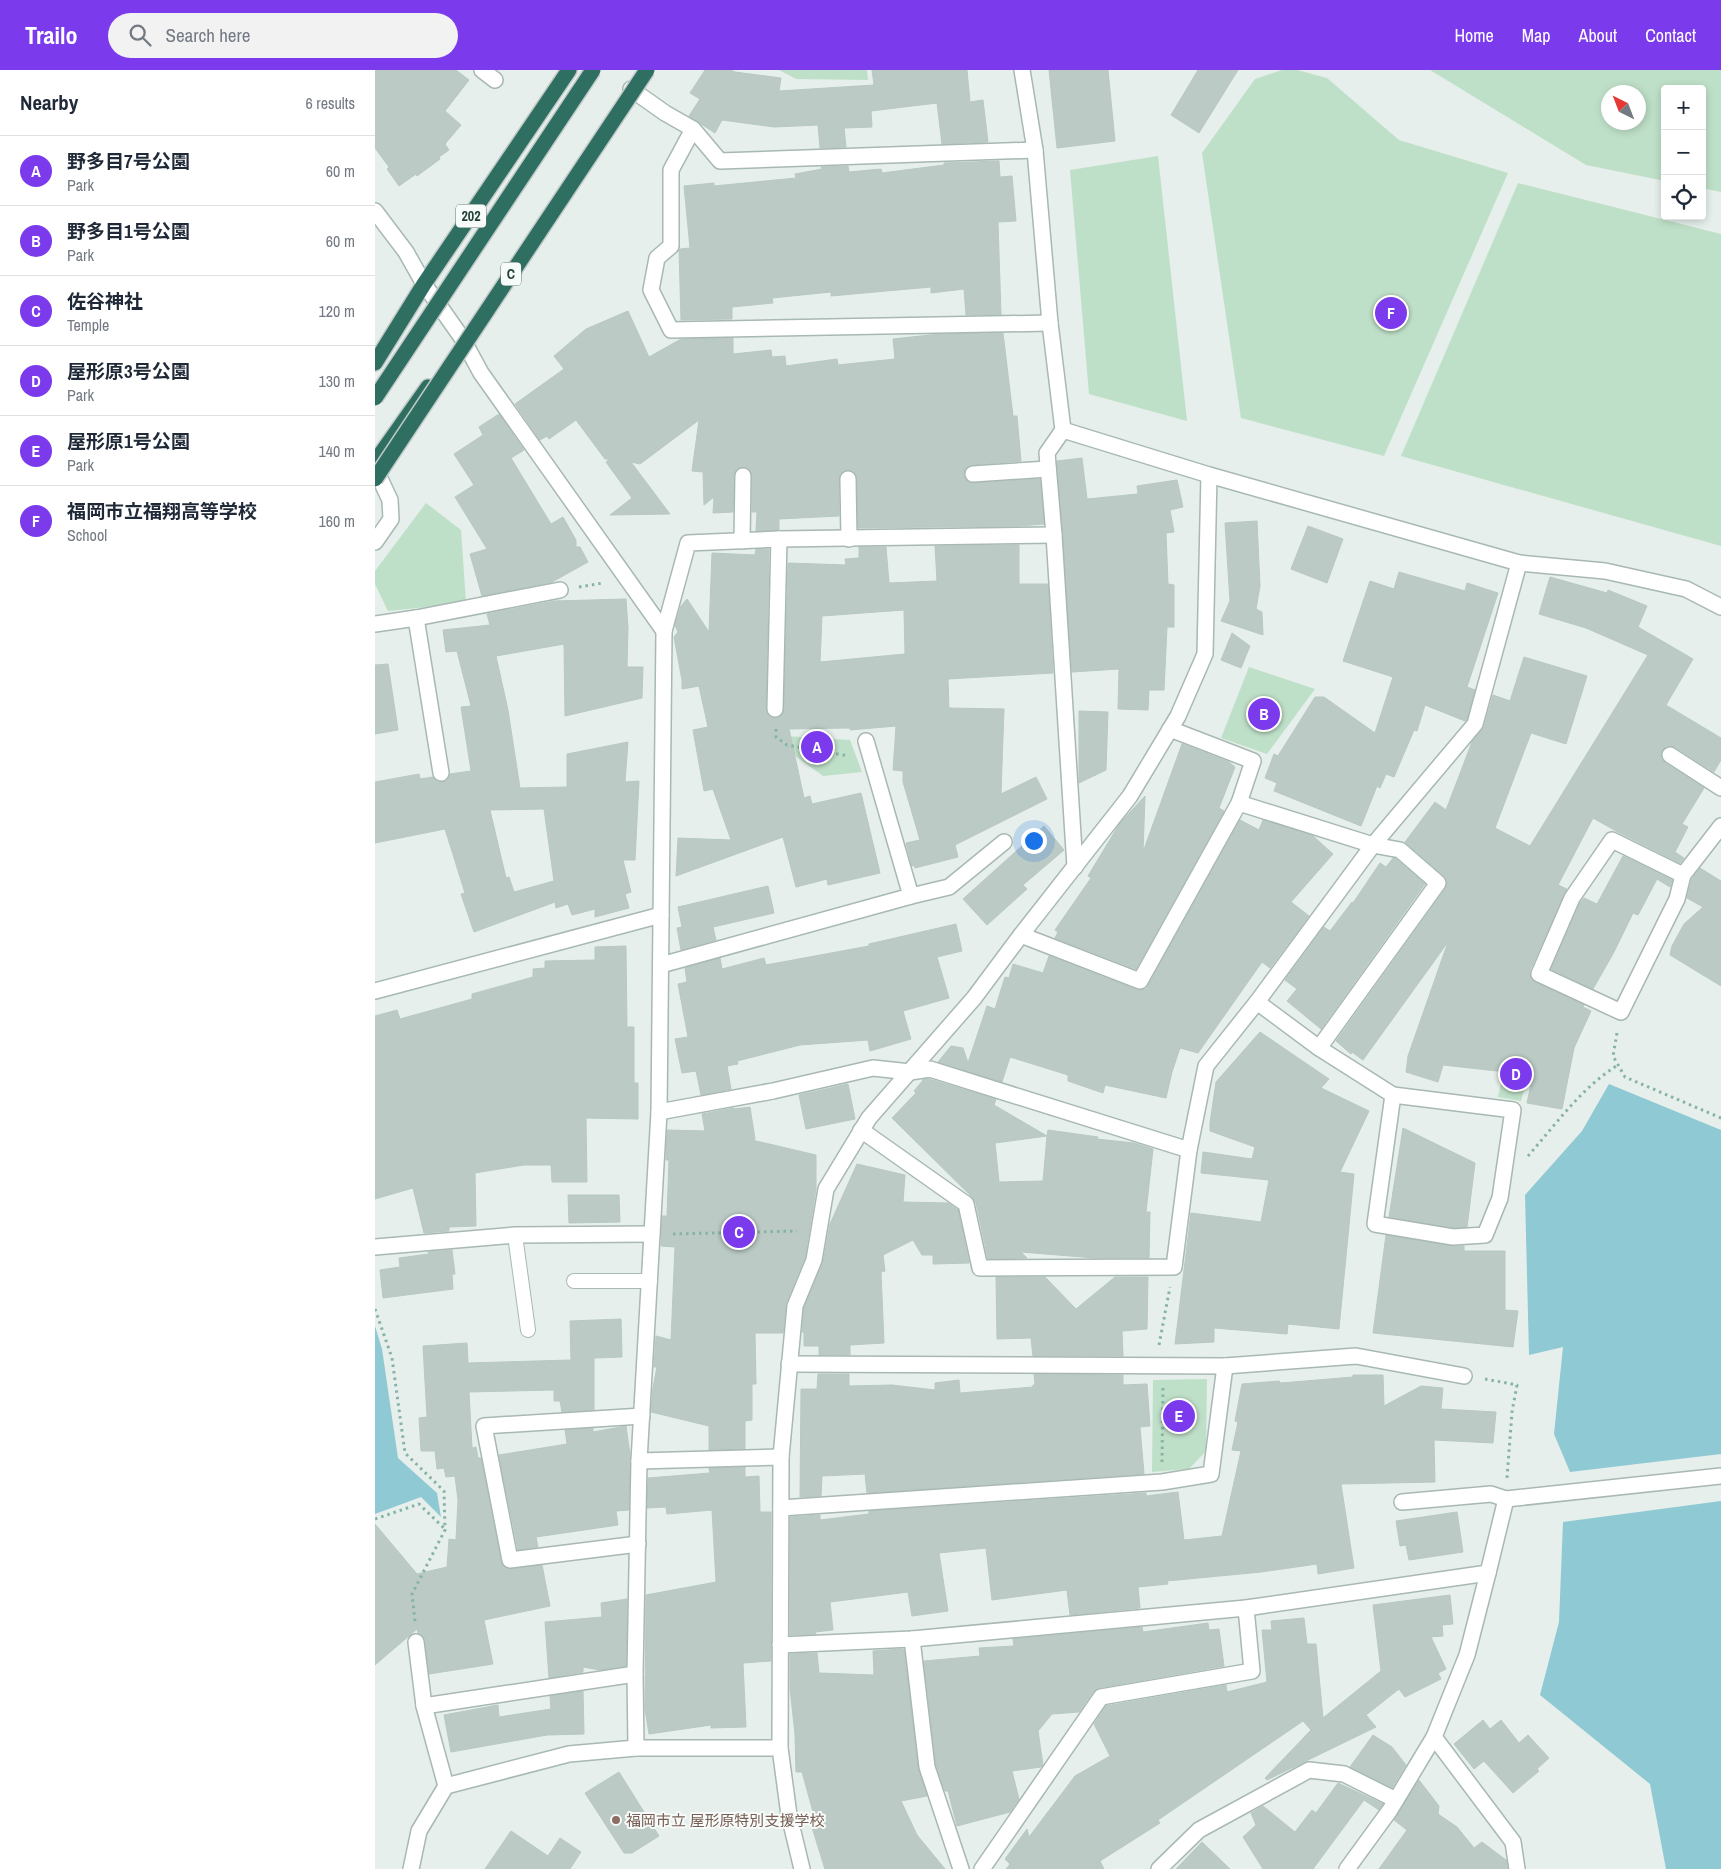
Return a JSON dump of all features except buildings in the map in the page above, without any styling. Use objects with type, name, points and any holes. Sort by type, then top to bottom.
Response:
[{"type":"highway","name":"202","points":[[375,363],[424,284],[569,70]]},
{"type":"highway","points":[[375,398],[593,70]]},
{"type":"highway","points":[[375,462],[462,338],[482,304],[645,70]]},
{"type":"highway","name":"C","points":[[375,478],[645,70]]},
{"type":"street","points":[[482,70],[495,80]]},
{"type":"street","points":[[1022,70],[1035,150],[1050,323],[1063,430],[1047,453],[1075,867]]},
{"type":"street","points":[[631,89],[665,113],[693,129],[720,161],[1035,150]]},
{"type":"street","points":[[693,129],[671,170],[671,246],[657,258],[651,290],[671,330],[1050,323]]},
{"type":"street","points":[[375,211],[406,252],[424,284],[462,338],[481,373],[664,631]]},
{"type":"street","points":[[1063,430],[1209,475],[1519,563],[1605,572],[1632,577],[1686,589],[1721,607]]},
{"type":"street","points":[[375,468],[390,500],[391,518],[375,542]]},
{"type":"street","points":[[973,474],[1048,469]]},
{"type":"street","points":[[803,1869],[789,1815],[780,1748],[781,1457],[795,1306],[814,1260],[826,1189],[869,1118],[974,998],[1130,796],[1178,716],[1205,654],[1209,475]]},
{"type":"street","points":[[742,541],[743,476]]},
{"type":"street","points":[[848,479],[849,538]]},
{"type":"street","points":[[636,1748],[635,1674],[639,1461],[659,1112],[664,631],[688,543],[1054,535]]},
{"type":"street","points":[[775,709],[779,540]]},
{"type":"street","points":[[861,1130],[967,1204],[980,1268],[1174,1267],[1189,1150],[1206,1066],[1257,1002],[1373,845],[1475,724],[1519,563]]},
{"type":"street","points":[[375,624],[416,618],[560,590]]},
{"type":"street","points":[[416,618],[441,773]]},
{"type":"street","points":[[1021,936],[1139,981],[1239,803],[1253,761],[1170,730]]},
{"type":"street","points":[[866,741],[911,896]]},
{"type":"street","points":[[1670,755],[1721,788]]},
{"type":"street","points":[[1239,803],[1373,845],[1400,850],[1438,883],[1319,1048]]},
{"type":"street","points":[[1683,875],[1612,840],[1572,898],[1539,974],[1621,1012],[1677,899],[1683,875],[1721,826]]},
{"type":"street","points":[[661,965],[949,887],[1004,842]]},
{"type":"street","points":[[375,991],[661,915]]},
{"type":"street","points":[[1257,1002],[1319,1048],[1393,1095],[1513,1110],[1500,1198],[1485,1236],[1453,1237],[1375,1224],[1393,1095]]},
{"type":"street","points":[[659,1112],[773,1091],[873,1068],[910,1072],[930,1069],[1189,1150]]},
{"type":"street","points":[[375,1247],[515,1236],[652,1234]]},
{"type":"street","points":[[789,1364],[1225,1366],[1356,1356],[1464,1376]]},
{"type":"street","points":[[781,1508],[1162,1482],[1211,1474],[1225,1366]]},
{"type":"street","points":[[638,1544],[509,1560],[484,1426],[642,1416]]},
{"type":"street","points":[[639,1461],[781,1457]]},
{"type":"street","points":[[1402,1502],[1491,1494],[1506,1499],[1721,1476]]},
{"type":"street","points":[[1347,1869],[1397,1800],[1434,1737],[1467,1655],[1506,1499]]},
{"type":"street","points":[[780,1645],[912,1639],[1246,1608],[1488,1573]]},
{"type":"street","points":[[982,1869],[1101,1697],[1252,1671],[1246,1608]]},
{"type":"street","points":[[912,1639],[927,1767],[961,1869]]},
{"type":"street","points":[[416,1642],[424,1706],[446,1786]]},
{"type":"street","points":[[424,1706],[635,1674]]},
{"type":"street","points":[[1434,1737],[1513,1842],[1517,1869]]},
{"type":"street","points":[[411,1869],[419,1831],[446,1786],[569,1754],[636,1748],[780,1748]]},
{"type":"street","points":[[1159,1869],[1199,1830],[1309,1770],[1344,1774],[1397,1800]]},
{"type":"lane","points":[[515,1236],[528,1330]]},
{"type":"lane","points":[[574,1281],[650,1281]]},
{"type":"path","points":[[560,590],[628,578]]},
{"type":"path","points":[[775,709],[776,737],[787,745],[872,760]]},
{"type":"path","points":[[1621,1012],[1613,1056],[1625,1077],[1721,1118]]},
{"type":"path","points":[[1527,1156],[1590,1086],[1618,1064]]},
{"type":"path","points":[[652,1234],[819,1230]]},
{"type":"path","points":[[1158,1349],[1174,1267]]},
{"type":"path","points":[[375,1309],[392,1358],[405,1453],[444,1491],[445,1530],[412,1594],[416,1642]]},
{"type":"path","points":[[1162,1482],[1163,1366]]},
{"type":"path","points":[[1464,1376],[1517,1385],[1512,1412],[1506,1499]]},
{"type":"path","points":[[375,1519],[419,1504],[445,1530]]},
{"type":"green space","points":[[779,70],[867,70],[868,80],[796,79]]},
{"type":"green space","points":[[1282,70],[1297,70],[1327,78],[1399,140],[1508,173],[1384,456],[1241,418],[1202,153],[1255,79]]},
{"type":"green space","points":[[1430,70],[1721,70],[1721,192],[1706,189],[1706,85],[1661,85],[1661,180],[1586,165]]},
{"type":"green space","points":[[1158,156],[1187,421],[1089,394],[1070,170]]},
{"type":"green space","points":[[1518,183],[1721,234],[1721,546],[1401,456]]},
{"type":"green space","points":[[426,503],[461,530],[466,603],[388,611],[375,584],[375,571]]},
{"type":"green space","points":[[1249,667],[1315,689],[1267,754],[1221,738]]},
{"type":"green space","points":[[767,710],[781,710],[781,733],[785,736],[850,740],[862,772],[823,776],[770,738]]},
{"type":"green space","points":[[1510,1044],[1534,1051],[1521,1101],[1498,1097]]},
{"type":"green space","points":[[1207,1379],[1206,1451],[1189,1469],[1152,1472],[1153,1380]]},
{"type":"water","points":[[1609,1084],[1721,1130],[1721,1454],[1570,1472],[1554,1434],[1563,1347],[1529,1355],[1525,1195],[1582,1131]]},
{"type":"water","points":[[375,1326],[382,1349],[398,1458],[437,1493],[441,1517],[421,1497],[375,1514]]},
{"type":"water","points":[[1721,1501],[1721,1869],[1666,1869],[1650,1784],[1540,1695],[1559,1622],[1563,1522]]},
{"type":"place","name":"福岡市立福翔高等学校","points":[[1391,313]]},
{"type":"place","name":"野多目1号公園","points":[[1264,714]]},
{"type":"place","name":"野多目7号公園","points":[[817,747]]},
{"type":"place","name":"屋形原3号公園","points":[[1516,1074]]},
{"type":"place","name":"佐谷神社","points":[[739,1232]]},
{"type":"place","name":"屋形原1号公園","points":[[1179,1416]]},
{"type":"place","name":"福岡市立 屋形原特別支援学校","points":[[616,1820]]}]
